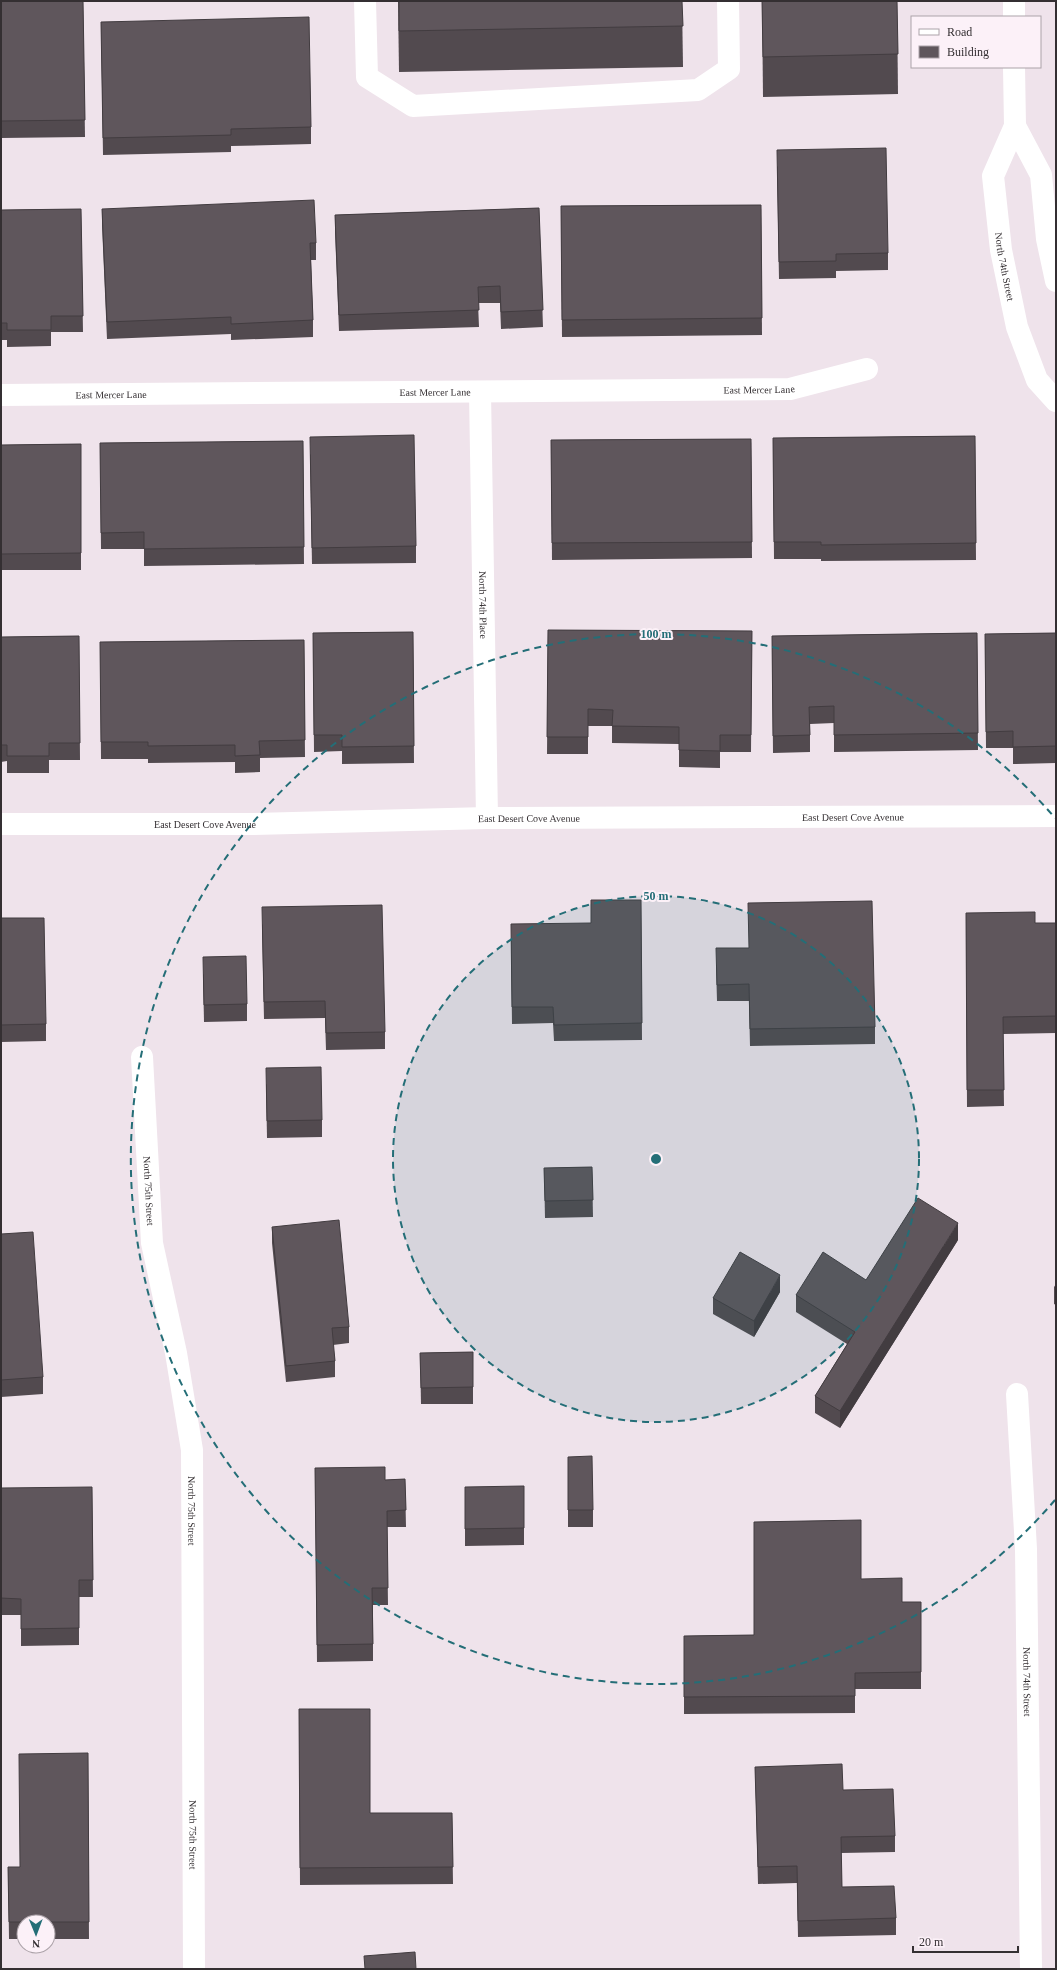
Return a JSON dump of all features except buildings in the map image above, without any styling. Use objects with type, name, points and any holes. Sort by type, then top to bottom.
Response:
[{"type":"street","points":[[365,1],[367,78],[413,106],[698,90],[729,69],[728,1]]},
{"type":"street","points":[[1014,1],[1014,16]]},
{"type":"street","name":"North 74th Street","points":[[1014,68],[1015,126],[993,176],[1001,250],[1017,327],[1037,380],[1056,401]]},
{"type":"street","name":"North 74th Street","points":[[1015,126],[1041,175],[1047,239],[1056,281]]},
{"type":"street","name":"East Mercer Lane","points":[[1,396],[790,389],[867,369]]},
{"type":"street","name":"North 74th Place","points":[[480,392],[487,818]]},
{"type":"street","name":"East Desert Cove Avenue","points":[[1,824],[246,824],[487,818],[1056,816]]},
{"type":"street","name":"North 75th Street","points":[[142,1057],[152,1242],[176,1353],[192,1450],[194,1969]]},
{"type":"street","name":"North 74th Street","points":[[1017,1394],[1026,1549],[1031,1969]]}]
